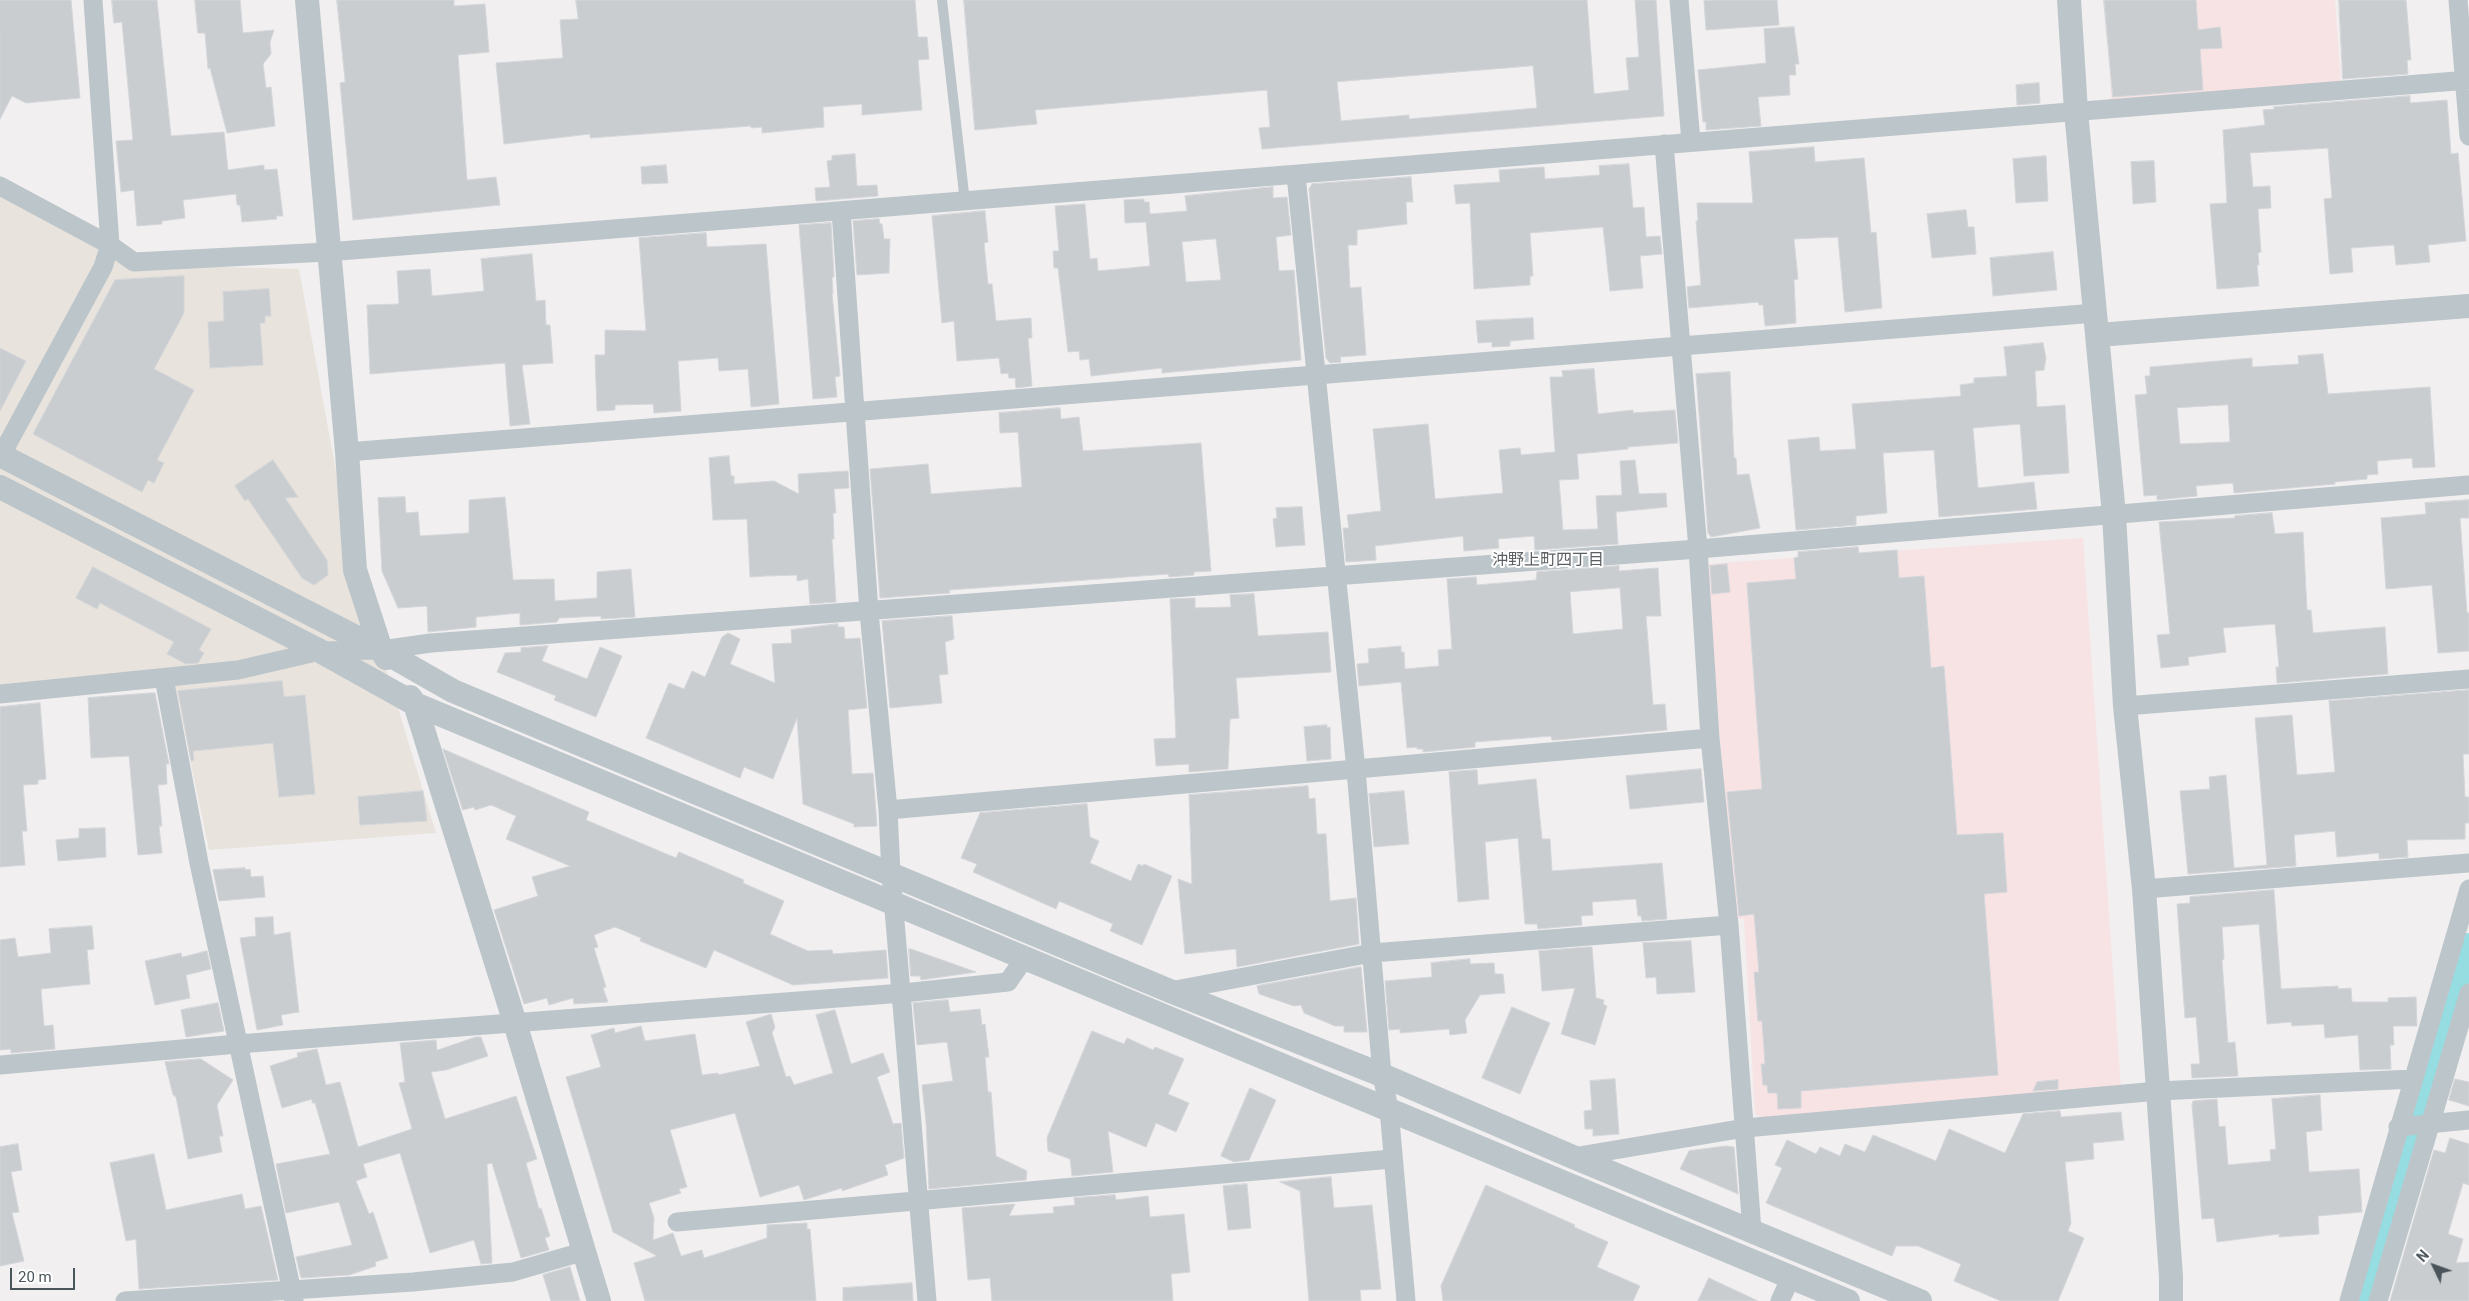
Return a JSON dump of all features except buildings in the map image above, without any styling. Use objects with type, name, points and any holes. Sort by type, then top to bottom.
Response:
[{"type":"street","points":[[93,0],[110,245],[103,268],[0,455],[381,650],[453,691],[1170,991],[1382,1075],[1573,1158],[1920,1301]]},
{"type":"street","points":[[306,0],[347,452],[355,570],[381,650],[415,704],[515,1023],[599,1301]]},
{"type":"street","points":[[1679,0],[1691,142]]},
{"type":"street","points":[[2069,0],[2076,111],[2114,515],[2126,706],[2144,889],[2171,1301]]},
{"type":"street","points":[[2458,0],[2469,136]]},
{"type":"street","points":[[0,186],[110,245],[134,262],[328,252],[2466,81]]},
{"type":"street","points":[[1664,144],[1698,548],[1710,738],[1729,924],[1752,1231]]},
{"type":"street","points":[[1296,175],[1356,770],[1382,1075],[1389,1109],[1406,1301]]},
{"type":"street","points":[[841,211],[869,612],[888,810],[891,874],[903,993],[927,1301]]},
{"type":"street","points":[[347,452],[1680,345],[2469,306]]},
{"type":"street","points":[[0,694],[238,670],[320,652],[381,650],[431,643],[869,612],[1698,548],[2114,515],[2469,484]]},
{"type":"street","points":[[0,487],[320,652],[415,704],[1848,1301]]},
{"type":"street","points":[[164,678],[199,863],[293,1296]]},
{"type":"street","points":[[2126,706],[2469,679]]},
{"type":"street","points":[[888,810],[1710,738]]},
{"type":"street","points":[[2144,889],[2469,863]]},
{"type":"street","points":[[2378,1301],[2414,1125],[2413,1079],[2469,890]]},
{"type":"street","points":[[1170,991],[1372,953],[1729,924]]},
{"type":"street","points":[[0,1065],[238,1044],[903,993],[1008,982],[1024,959]]},
{"type":"street","points":[[2349,1301],[2414,1125],[2469,993]]},
{"type":"street","points":[[1573,1158],[1745,1128],[2158,1091],[2413,1079]]},
{"type":"street","points":[[2414,1125],[2469,1120]]},
{"type":"street","points":[[677,1222],[1392,1159]]},
{"type":"street","points":[[126,1301],[293,1296],[513,1272],[585,1252]]},
{"type":"street","points":[[1780,1301],[1791,1277]]},
{"type":"lane","points":[[942,0],[965,202]]},
{"type":"shaded area","points":[[2152,0],[2335,0],[2341,83],[2111,100],[2109,45]]},
{"type":"shaded area","points":[[0,189],[145,265],[299,269],[351,554],[436,833],[209,850],[175,687],[0,700]]},
{"type":"shaded area","points":[[2083,538],[2121,1088],[1762,1118],[1755,1114],[1744,919],[1734,918],[1706,564]]},
{"type":"waterway","points":[[2363,1301],[2469,944]]},
{"type":"district","name":"沖野上町四丁目","points":[[1548,561]]}]
